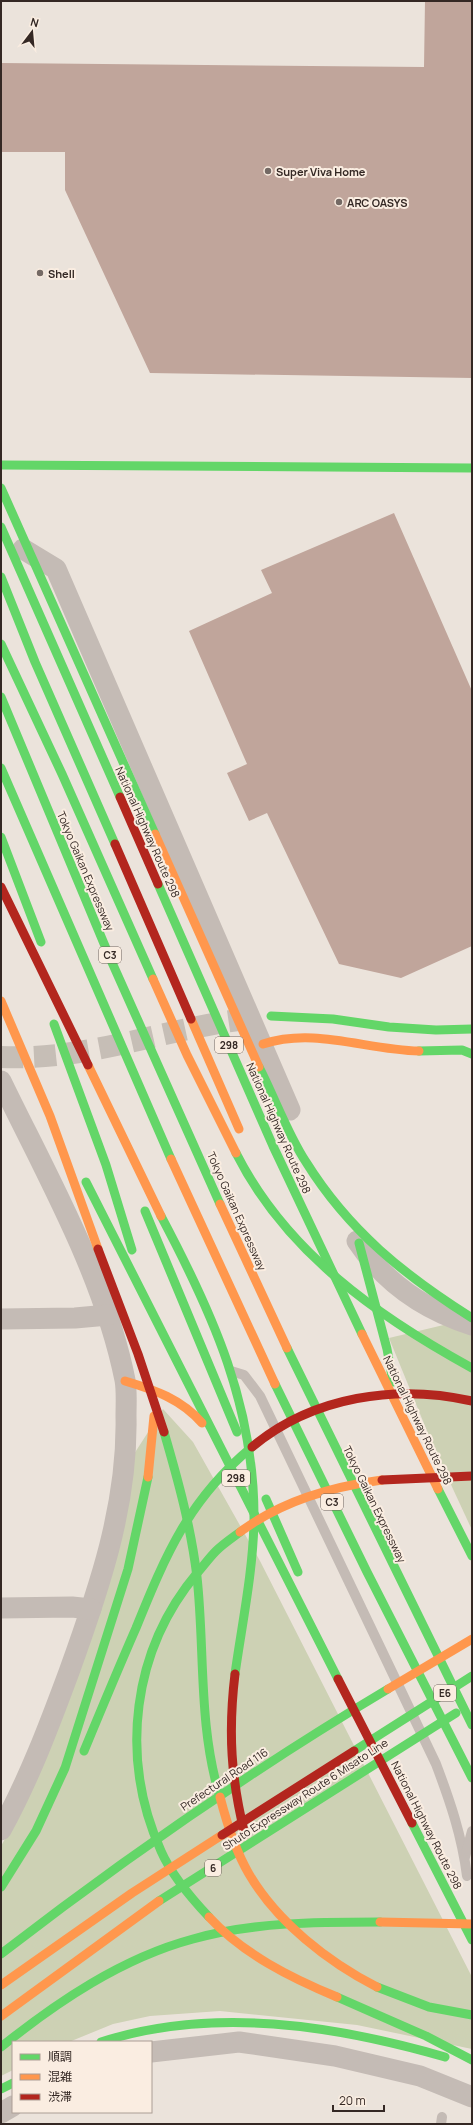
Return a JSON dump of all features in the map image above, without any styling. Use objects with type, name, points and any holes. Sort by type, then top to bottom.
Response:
[{"type":"main road","points":[[1,465],[472,468]]},
{"type":"main road","points":[[1,488],[246,1040],[305,1161],[338,1208],[378,1250],[426,1288],[472,1318]]},
{"type":"main road","name":"National Highway Route 298","points":[[5,534],[270,1139],[399,1411],[472,1556]]},
{"type":"main road","points":[[1,577],[35,662],[243,1139]]},
{"type":"main road","points":[[1,644],[40,724],[182,1044],[240,1162],[262,1200],[280,1223],[317,1263],[344,1286],[377,1311],[423,1341],[472,1368]]},
{"type":"main road","name":"Tokyo Gaikan Expressway","points":[[1,696],[62,848],[224,1212],[391,1565],[472,1725]]},
{"type":"main road","name":"C3","points":[[1,768],[76,947],[200,1222],[304,1445],[472,1778]]},
{"type":"main road","points":[[1,837],[44,949]]},
{"type":"main road","points":[[1,887],[13,914],[64,1014],[112,1119],[187,1264],[223,1342],[238,1390],[250,1457],[253,1533],[233,1692],[232,1769],[238,1813],[254,1856]]},
{"type":"main road","points":[[13,914],[42,993]]},
{"type":"main road","points":[[49,964],[129,1172]]},
{"type":"main road","points":[[1,1001],[56,1133],[85,1215],[121,1303],[183,1497],[193,1548],[199,1596],[207,1739],[214,1786],[240,1858],[265,1898],[333,1960],[354,1976],[379,1989],[430,2008],[472,2015]]},
{"type":"main road","points":[[50,1014],[106,1165],[129,1240],[148,1325]]},
{"type":"main road","name":"National Highway Route 298","points":[[1,1015],[268,1543],[472,1940]]},
{"type":"main road","points":[[271,1016],[333,1019],[389,1027],[436,1030],[472,1029]]},
{"type":"main road","points":[[263,1044],[276,1039],[300,1037],[390,1049],[462,1050],[472,1054]]},
{"type":"main road","points":[[255,1166],[271,1198],[293,1230],[344,1286]]},
{"type":"main road","points":[[141,1202],[208,1364],[302,1582]]},
{"type":"main road","points":[[359,1243],[387,1349],[399,1411]]},
{"type":"main road","points":[[377,1311],[460,1350]]},
{"type":"main road","points":[[1,1887],[37,1831],[52,1798],[68,1756],[136,1544],[151,1458],[154,1411],[152,1364]]},
{"type":"main road","points":[[125,1382],[163,1392],[181,1402],[197,1416],[220,1446]]},
{"type":"main road","points":[[81,1757],[167,1553],[195,1506],[210,1487],[239,1457],[279,1427],[302,1415],[351,1399],[403,1392],[429,1393],[472,1401]]},
{"type":"main road","points":[[472,1476],[410,1476],[342,1486],[319,1492],[280,1508],[234,1536],[207,1561],[185,1585],[170,1609],[146,1667],[139,1698],[136,1731],[140,1794],[147,1822],[174,1876],[193,1901],[212,1921],[266,1963],[295,1980],[412,2029],[472,2060]]},
{"type":"main road","points":[[310,1604],[327,1656]]},
{"type":"main road","name":"Prefectural Road 116","points":[[1,1954],[88,1886],[307,1737],[472,1639]]},
{"type":"main road","name":"E6","points":[[418,1710],[472,1676]]},
{"type":"main road","name":"E6","points":[[426,1731],[472,1703]]},
{"type":"main road","name":"Shuto Expressway Route 6 Misato Line","points":[[1,1985],[132,1893],[418,1710]]},
{"type":"main road","name":"Shuto Expressway Route 6 Misato Line","points":[[3,2014],[144,1911],[426,1731]]},
{"type":"main road","points":[[52,1798],[74,1770]]},
{"type":"main road","points":[[274,1894],[288,1920]]},
{"type":"main road","points":[[1,2047],[59,2005],[92,1985],[139,1960],[193,1939],[264,1926],[318,1922],[350,1921],[472,1924]]},
{"type":"main road","points":[[105,2041],[170,2025],[232,2021],[309,2029],[393,2043],[420,2049],[472,2067]]},
{"type":"main road","points":[[1,2090],[12,2084]]},
{"type":"street","points":[[5,534],[56,569],[263,1044],[307,1152],[359,1243],[384,1273],[420,1303],[444,1315],[472,1325]]},
{"type":"street","points":[[1,1080],[73,1228],[108,1315],[125,1382],[127,1450],[114,1533],[92,1609],[42,1743],[1,1830]]},
{"type":"street","points":[[1,1319],[75,1318],[108,1315]]},
{"type":"street","points":[[1,1608],[72,1607],[92,1609]]},
{"type":"street","points":[[152,2052],[239,2042],[328,2055],[420,2076],[472,2097]]},
{"type":"street","points":[[1,2113],[12,2107]]},
{"type":"lane","points":[[208,1364],[244,1375],[260,1396],[436,1764],[453,1807],[465,1859],[467,1876]]},
{"type":"lane","points":[[465,1859],[472,1831]]},
{"type":"green space","points":[[452,1323],[472,1328],[472,1530],[434,1448],[389,1338]]},
{"type":"green space","points":[[163,1409],[193,1442],[260,1561],[472,1977],[472,2049],[357,2025],[220,2011],[150,2016],[113,2024],[71,2041],[12,2041],[12,2070],[1,2076],[1,1846],[28,1798],[134,1454]]},
{"type":"building","name":"Super Viva Home","points":[[425,1],[472,1],[472,378],[150,373],[65,190],[65,152],[1,152],[1,63],[424,67]]},
{"type":"building","points":[[394,513],[472,691],[472,946],[401,978],[339,964],[267,813],[249,821],[227,773],[247,764],[189,631],[272,593],[261,570]]},
{"type":"tunnel","points":[[1,1057],[31,1057],[91,1050],[238,1020]]},
{"type":"traffic: fast","points":[[1,465],[472,468]]},
{"type":"traffic: fast","points":[[1,488],[155,834]]},
{"type":"traffic: fast","points":[[1,527],[120,797]]},
{"type":"traffic: fast","points":[[1,577],[35,662],[115,844]]},
{"type":"traffic: fast","points":[[1,644],[62,774],[153,979]]},
{"type":"traffic: fast","points":[[1,697],[110,958],[220,1204]]},
{"type":"traffic: fast","points":[[1,768],[171,1159]]},
{"type":"traffic: fast","points":[[1,837],[41,942]]},
{"type":"traffic: fast","points":[[158,884],[273,1146],[362,1334]]},
{"type":"traffic: fast","points":[[271,1016],[333,1019],[389,1027],[436,1030],[472,1029]]},
{"type":"traffic: fast","points":[[54,1024],[106,1165],[132,1250]]},
{"type":"traffic: fast","points":[[419,1051],[462,1050],[472,1054]]},
{"type":"traffic: fast","points":[[259,1067],[299,1151],[323,1187],[341,1209],[359,1230],[401,1268],[447,1302],[472,1318]]},
{"type":"traffic: fast","points":[[236,1153],[257,1189],[281,1221],[308,1251],[337,1278],[402,1326],[472,1368]]},
{"type":"traffic: fast","points":[[86,1182],[338,1679]]},
{"type":"traffic: fast","points":[[145,1211],[237,1432]]},
{"type":"traffic: fast","points":[[161,1216],[198,1289],[214,1326],[239,1400],[247,1439],[252,1479],[254,1521],[252,1559],[235,1674]]},
{"type":"traffic: fast","points":[[359,1243],[387,1349],[393,1382]]},
{"type":"traffic: fast","points":[[287,1348],[472,1725]]},
{"type":"traffic: fast","points":[[275,1384],[367,1572],[472,1778]]},
{"type":"traffic: fast","points":[[164,1432],[184,1504],[197,1577],[205,1715],[208,1743],[220,1797]]},
{"type":"traffic: fast","points":[[84,1751],[169,1552],[182,1529],[212,1487],[230,1467],[252,1447]]},
{"type":"traffic: fast","points":[[1,1887],[36,1831],[65,1768],[128,1569],[148,1477]]},
{"type":"traffic: fast","points":[[438,1489],[472,1556]]},
{"type":"traffic: fast","points":[[266,1499],[298,1572]]},
{"type":"traffic: fast","points":[[209,1917],[189,1894],[165,1860],[148,1815],[140,1779],[137,1742],[139,1706],[146,1670],[158,1635],[176,1603],[198,1572],[214,1553],[240,1532]]},
{"type":"traffic: fast","points":[[354,1751],[472,1676]]},
{"type":"traffic: fast","points":[[1,1954],[95,1883],[239,1783],[338,1719],[388,1689]]},
{"type":"traffic: fast","points":[[159,1901],[456,1713]]},
{"type":"traffic: fast","points":[[412,1823],[472,1940]]},
{"type":"traffic: fast","points":[[1,2047],[22,2030],[91,1983],[167,1947],[216,1933],[262,1926],[333,1922],[380,1922]]},
{"type":"traffic: fast","points":[[377,1987],[429,2007],[472,2015]]},
{"type":"traffic: fast","points":[[337,1997],[426,2036],[472,2060]]},
{"type":"traffic: fast","points":[[105,2041],[143,2031],[186,2025],[230,2022],[273,2024],[360,2036],[445,2057]]},
{"type":"traffic: fast","points":[[1,2089],[12,2084]]},
{"type":"traffic: slow","points":[[155,834],[259,1067]]},
{"type":"traffic: slow","points":[[153,979],[187,1055],[236,1153]]},
{"type":"traffic: slow","points":[[1,1001],[50,1116],[98,1249]]},
{"type":"traffic: slow","points":[[191,1019],[239,1129]]},
{"type":"traffic: slow","points":[[263,1044],[282,1039],[321,1038],[399,1050],[419,1051]]},
{"type":"traffic: slow","points":[[88,1065],[161,1216]]},
{"type":"traffic: slow","points":[[171,1159],[275,1384]]},
{"type":"traffic: slow","points":[[220,1204],[287,1348]]},
{"type":"traffic: slow","points":[[362,1334],[438,1489]]},
{"type":"traffic: slow","points":[[125,1381],[167,1396],[185,1408],[202,1423]]},
{"type":"traffic: slow","points":[[148,1477],[154,1416]]},
{"type":"traffic: slow","points":[[240,1532],[273,1512],[307,1497],[325,1491],[382,1480]]},
{"type":"traffic: slow","points":[[388,1689],[472,1639]]},
{"type":"traffic: slow","points":[[220,1797],[232,1837],[244,1865],[261,1892],[274,1908],[289,1924],[322,1953],[340,1966],[377,1987]]},
{"type":"traffic: slow","points":[[1,1985],[132,1893],[222,1835]]},
{"type":"traffic: slow","points":[[1,2016],[159,1901]]},
{"type":"traffic: slow","points":[[209,1917],[222,1930],[252,1954],[302,1982],[337,1997]]},
{"type":"traffic: slow","points":[[380,1922],[472,1924]]},
{"type":"traffic: jam","points":[[120,797],[158,884]]},
{"type":"traffic: jam","points":[[115,844],[191,1019]]},
{"type":"traffic: jam","points":[[1,887],[88,1065]]},
{"type":"traffic: jam","points":[[98,1249],[138,1354],[164,1432]]},
{"type":"traffic: jam","points":[[252,1447],[276,1430],[302,1416],[357,1398],[415,1394],[444,1396],[472,1401]]},
{"type":"traffic: jam","points":[[382,1480],[472,1476]]},
{"type":"traffic: jam","points":[[235,1674],[231,1736],[232,1755],[240,1814],[245,1835]]},
{"type":"traffic: jam","points":[[338,1679],[412,1823]]},
{"type":"traffic: jam","points":[[222,1835],[354,1751]]},
{"type":"place","name":"Super Viva Home","points":[[268,171]]},
{"type":"place","name":"ARC OASYS","points":[[339,202]]},
{"type":"place","name":"Shell","points":[[40,273]]}]
